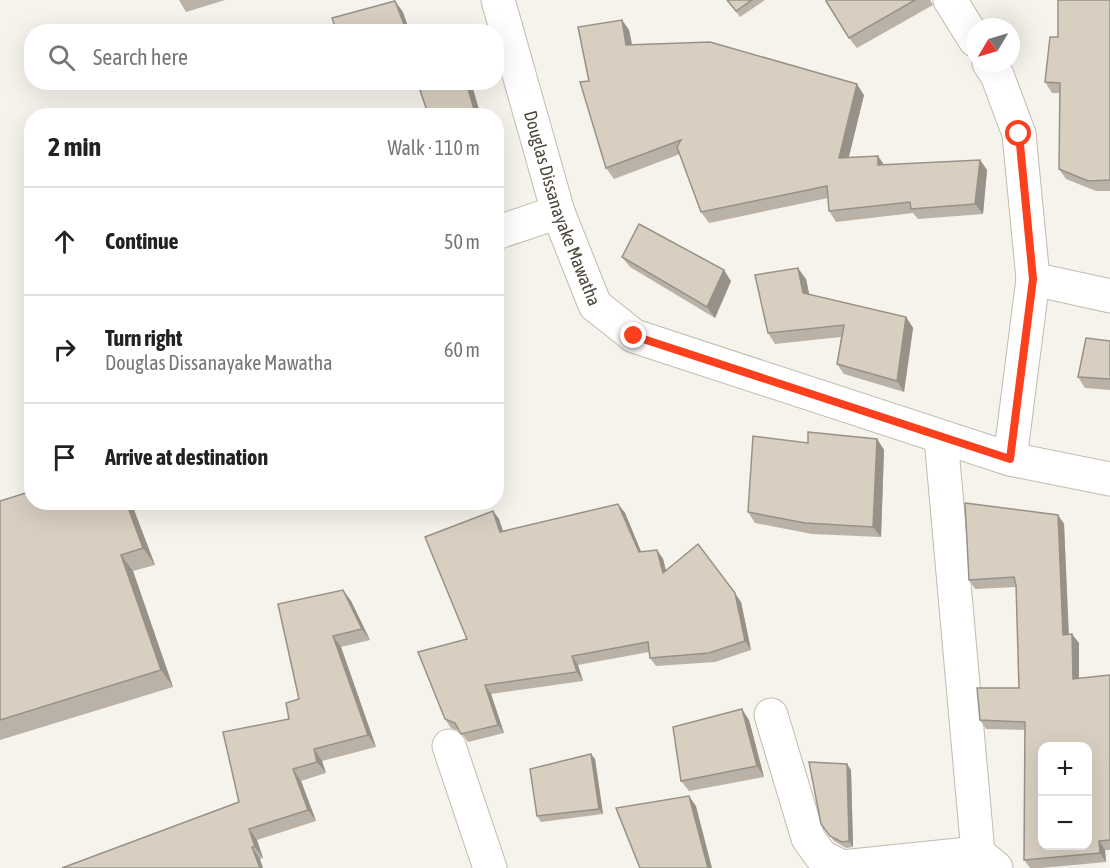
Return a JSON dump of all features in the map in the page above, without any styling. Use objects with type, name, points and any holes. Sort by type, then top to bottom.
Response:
[{"type":"street","name":"Douglas Dissanayake Mawatha","points":[[498,0],[558,212],[595,305],[634,336],[1010,459],[1110,479]]},
{"type":"street","points":[[950,0],[966,26]]},
{"type":"street","points":[[995,72],[1019,134],[1033,279],[1010,459]]},
{"type":"street","points":[[504,230],[558,212]]},
{"type":"street","points":[[1033,279],[1110,296]]},
{"type":"street","points":[[771,715],[808,838],[821,856],[842,867],[987,861],[941,438]]},
{"type":"street","points":[[448,746],[490,868]]},
{"type":"building","points":[[727,0],[752,0],[736,11]]},
{"type":"building","points":[[827,0],[915,0],[849,38]]},
{"type":"building","points":[[1058,0],[1110,0],[1110,180],[1088,181],[1059,169],[1060,83],[1045,82],[1050,37],[1058,37]]},
{"type":"building","points":[[395,1],[404,24],[334,24],[332,18]]},
{"type":"building","points":[[622,20],[626,45],[710,42],[857,84],[839,158],[878,156],[878,165],[980,160],[975,204],[911,209],[910,202],[829,211],[827,186],[701,212],[677,147],[681,140],[606,168],[580,82],[589,81],[578,27]]},
{"type":"building","points":[[420,90],[468,90],[474,108],[426,108]]},
{"type":"building","points":[[639,224],[724,270],[707,307],[622,257]]},
{"type":"building","points":[[798,268],[803,293],[906,317],[897,381],[837,364],[844,325],[768,333],[755,275]]},
{"type":"building","points":[[1086,338],[1110,341],[1110,379],[1078,377]]},
{"type":"building","points":[[808,432],[877,439],[873,527],[805,523],[748,512],[753,436],[808,443]]},
{"type":"building","points":[[24,494],[24,510],[129,510],[143,548],[121,555],[161,670],[0,720],[0,501]]},
{"type":"building","points":[[965,503],[1058,515],[1063,635],[1072,634],[1073,679],[1110,675],[1110,840],[1099,841],[1100,853],[1024,860],[1025,722],[980,720],[977,688],[1019,688],[1014,577],[969,580]]},
{"type":"building","points":[[618,504],[639,552],[657,550],[663,573],[698,544],[735,593],[745,641],[709,653],[650,658],[648,642],[572,656],[577,672],[485,685],[498,725],[461,734],[455,723],[445,719],[418,652],[467,639],[425,537],[493,511],[500,532]]},
{"type":"building","points":[[343,590],[362,629],[333,636],[368,735],[314,749],[317,762],[293,769],[308,810],[249,829],[255,847],[252,847],[260,868],[62,868],[239,802],[223,732],[289,719],[286,703],[299,699],[278,604]]},
{"type":"building","points":[[742,709],[757,766],[681,781],[673,727]]},
{"type":"building","points":[[591,754],[599,809],[537,816],[530,769]]},
{"type":"building","points":[[809,762],[847,764],[849,841],[842,842],[830,836],[821,824]]},
{"type":"building","points":[[689,796],[708,868],[640,868],[616,808]]},
{"type":"route","points":[[634,336],[1010,459],[1033,279],[1019,134]]}]
